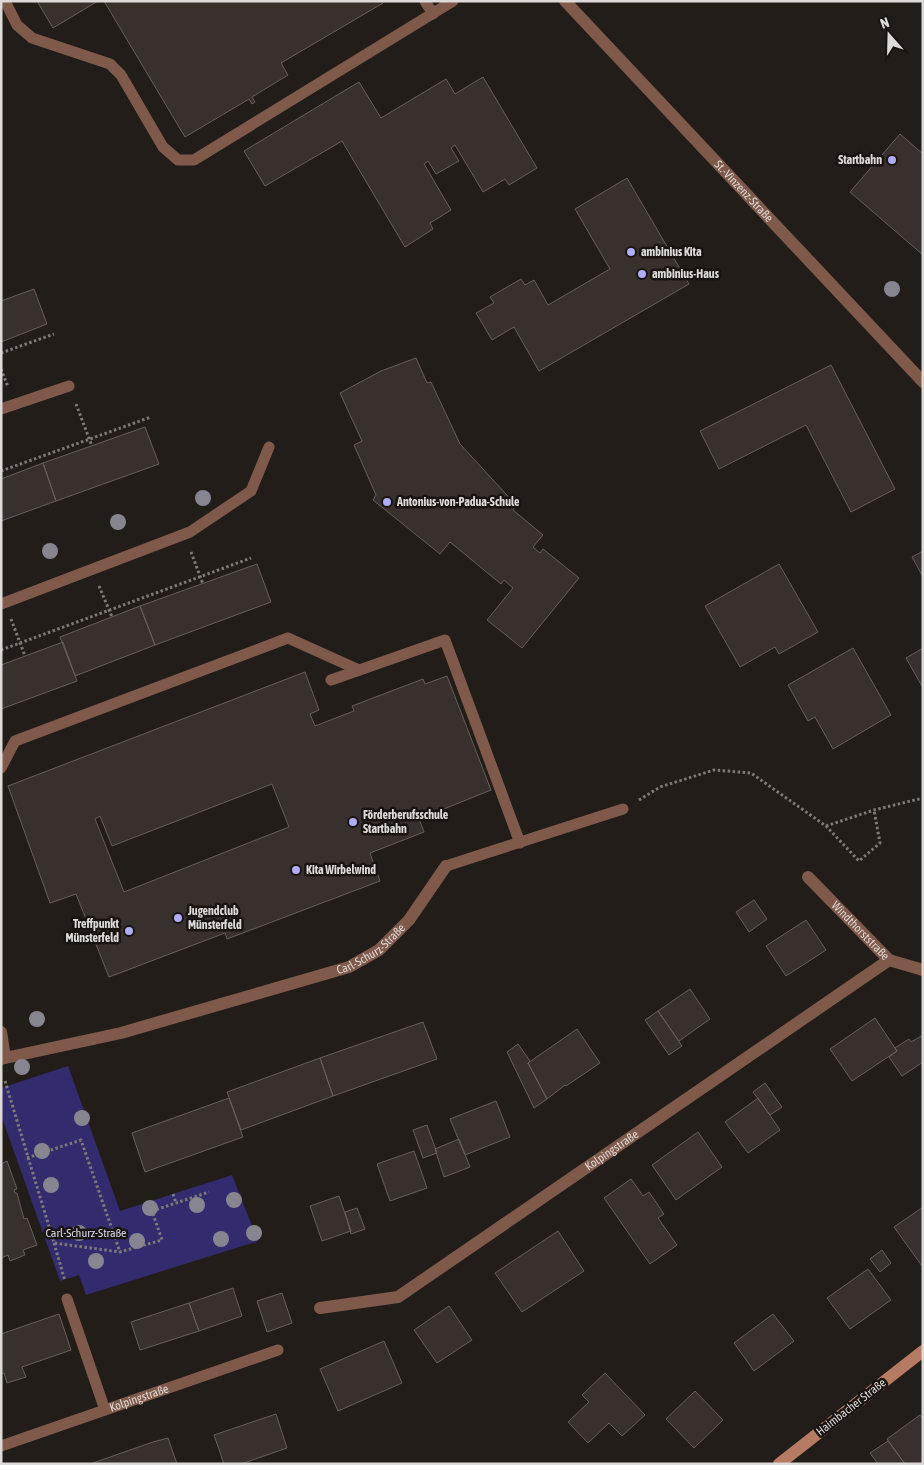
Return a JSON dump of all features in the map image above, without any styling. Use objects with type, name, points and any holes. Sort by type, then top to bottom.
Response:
[{"type":"main road","name":"Haimbacher Straße","points":[[780,1464],[922,1352]]},
{"type":"street","name":"St.-Vinzenz-Straße","points":[[565,1],[923,382]]},
{"type":"street","name":"Carl-Schurz-Straße","points":[[1,1032],[3,1058],[121,1033],[349,967],[379,950],[409,920],[446,866]]},
{"type":"street","name":"Windthorststraße","points":[[808,877],[889,960],[923,970]]},
{"type":"street","name":"Kolpingstraße","points":[[320,1308],[398,1297],[889,960]]},
{"type":"lane","points":[[5,1],[17,25],[32,38],[110,64],[121,75],[163,147],[178,160],[194,160],[452,1]]},
{"type":"lane","points":[[425,1],[432,14]]},
{"type":"lane","points":[[1,409],[69,386]]},
{"type":"lane","points":[[3,603],[184,535],[251,491],[269,447]]},
{"type":"lane","points":[[1,768],[15,741],[288,638],[359,670]]},
{"type":"lane","points":[[331,680],[445,640],[520,843]]},
{"type":"lane","points":[[446,866],[623,809]]},
{"type":"lane","points":[[67,1299],[105,1410]]},
{"type":"lane","name":"Kolpingstraße","points":[[1,1446],[278,1350]]},
{"type":"path","points":[[1,353],[54,334]]},
{"type":"path","points":[[69,386],[92,446]]},
{"type":"path","points":[[1,471],[151,418]]},
{"type":"path","points":[[184,535],[203,584]]},
{"type":"path","points":[[1,650],[251,558]]},
{"type":"path","points":[[92,569],[112,618]]},
{"type":"path","points":[[3,603],[25,656]]},
{"type":"path","points":[[623,809],[660,787],[714,770],[750,773],[826,826],[859,861],[880,843],[874,810]]},
{"type":"path","points":[[826,826],[874,810],[923,798]]},
{"type":"path","points":[[5,1081],[64,1280]]},
{"type":"path","points":[[27,1158],[81,1140],[120,1252]]},
{"type":"path","points":[[54,1243],[120,1252],[162,1240],[152,1211],[209,1192]]},
{"type":"path","points":[[173,1194],[176,1203]]},
{"type":"green space","name":"Carl-Schurz-Straße","points":[[68,1066],[120,1211],[232,1175],[258,1241],[86,1295],[79,1275],[60,1281],[1,1115],[1,1088]]},
{"type":"building","points":[[37,1],[98,1],[53,28]]},
{"type":"building","points":[[104,1],[382,1],[383,3],[281,63],[288,75],[252,97],[255,102],[252,104],[249,99],[185,137]]},
{"type":"building","points":[[483,77],[537,168],[509,185],[505,179],[483,192],[455,145],[451,148],[459,161],[436,174],[428,161],[424,164],[451,210],[430,223],[433,229],[405,247],[342,141],[265,186],[244,151],[359,82],[381,118],[446,79],[455,94]]},
{"type":"building","points":[[900,134],[923,154],[923,255],[850,192]]},
{"type":"building","name":"ambinius-Haus","points":[[627,178],[689,284],[539,371],[514,327],[492,340],[476,313],[494,303],[490,297],[521,279],[525,285],[534,280],[548,305],[610,269],[575,209]]},
{"type":"building","points":[[34,289],[47,324],[1,342],[1,301]]},
{"type":"building","points":[[416,358],[427,383],[431,382],[460,444],[516,505],[513,510],[543,535],[533,547],[540,553],[543,549],[579,578],[522,648],[487,620],[513,588],[504,580],[501,584],[450,542],[440,554],[373,500],[376,495],[354,445],[362,441],[340,393],[381,371]]},
{"type":"building","points":[[831,365],[895,489],[851,512],[806,425],[719,469],[700,431]]},
{"type":"building","points":[[145,427],[159,464],[56,501],[43,463]]},
{"type":"building","points":[[43,463],[56,501],[1,521],[1,479]]},
{"type":"building","points":[[923,551],[923,577],[912,557]]},
{"type":"building","points":[[257,564],[271,602],[155,645],[140,606]]},
{"type":"building","points":[[779,564],[818,632],[779,654],[775,647],[740,667],[705,606]]},
{"type":"building","points":[[140,606],[155,645],[75,676],[60,637]]},
{"type":"building","points":[[63,642],[77,681],[1,709],[1,665]]},
{"type":"building","points":[[853,648],[891,715],[833,749],[815,717],[808,721],[788,685]]},
{"type":"building","points":[[923,648],[923,688],[906,658]]},
{"type":"building","name":"Förderberufsschule Startbahn","points":[[305,672],[319,710],[310,714],[315,726],[354,711],[352,706],[423,679],[425,684],[447,676],[491,790],[419,819],[424,832],[370,853],[380,881],[227,939],[225,933],[109,977],[76,894],[50,903],[8,786]],"holes":[[[272,784],[289,827],[124,892],[95,819],[100,816],[112,846]]]},
{"type":"building","points":[[754,900],[767,919],[749,932],[736,912]]},
{"type":"building","points":[[806,920],[826,950],[786,976],[766,946]]},
{"type":"building","points":[[690,989],[710,1019],[679,1041],[658,1011]]},
{"type":"building","points":[[658,1011],[682,1046],[669,1055],[645,1020]]},
{"type":"building","points":[[875,1018],[897,1051],[852,1081],[830,1049]]},
{"type":"building","points":[[423,1022],[437,1059],[333,1096],[320,1058]]},
{"type":"building","points":[[577,1029],[600,1063],[547,1099],[528,1063]]},
{"type":"building","points":[[923,1035],[923,1062],[902,1076],[889,1057],[897,1051],[895,1048],[909,1039],[911,1042]]},
{"type":"building","points":[[518,1044],[530,1061],[528,1063],[547,1099],[534,1108],[507,1052]]},
{"type":"building","points":[[320,1058],[333,1096],[241,1130],[227,1092]]},
{"type":"building","points":[[765,1083],[782,1107],[770,1115],[753,1092]]},
{"type":"building","points":[[229,1098],[243,1137],[145,1172],[132,1133]]},
{"type":"building","points":[[758,1098],[780,1130],[748,1153],[725,1122]]},
{"type":"building","points":[[496,1101],[510,1137],[465,1155],[450,1119]]},
{"type":"building","points":[[427,1125],[437,1153],[423,1158],[413,1130]]},
{"type":"building","points":[[698,1132],[722,1167],[676,1200],[652,1165]]},
{"type":"building","points":[[459,1139],[470,1167],[444,1177],[435,1149]]},
{"type":"building","points":[[414,1151],[427,1188],[390,1201],[377,1164]]},
{"type":"building","points":[[7,1161],[17,1189],[14,1190],[17,1193],[24,1219],[27,1218],[37,1245],[23,1250],[25,1255],[10,1261],[8,1255],[1,1258],[1,1164]]},
{"type":"building","points":[[631,1179],[643,1196],[649,1192],[664,1214],[658,1218],[677,1245],[650,1264],[604,1198]]},
{"type":"building","points":[[339,1196],[351,1231],[322,1241],[310,1206]]},
{"type":"building","points":[[923,1207],[923,1265],[922,1266],[894,1227]]},
{"type":"building","points":[[357,1208],[365,1229],[351,1234],[345,1212]]},
{"type":"building","points":[[558,1231],[584,1271],[522,1312],[495,1273]]},
{"type":"building","points":[[882,1250],[891,1263],[880,1272],[870,1259]]},
{"type":"building","points":[[868,1269],[891,1300],[850,1329],[827,1298]]},
{"type":"building","points":[[233,1288],[242,1316],[199,1331],[189,1303]]},
{"type":"building","points":[[282,1293],[292,1323],[267,1332],[257,1301]]},
{"type":"building","points":[[189,1303],[199,1331],[140,1350],[131,1322]]},
{"type":"building","points":[[449,1306],[472,1340],[437,1363],[414,1330]]},
{"type":"building","points":[[59,1314],[71,1350],[22,1367],[26,1377],[7,1383],[4,1373],[1,1374],[1,1334]]},
{"type":"building","points":[[773,1314],[794,1341],[754,1371],[734,1343]]},
{"type":"building","points":[[384,1341],[402,1383],[338,1411],[320,1369]]},
{"type":"building","points":[[605,1373],[645,1415],[622,1436],[609,1423],[588,1443],[568,1422],[589,1402],[582,1395]]},
{"type":"building","points":[[695,1391],[723,1420],[694,1448],[666,1419]]},
{"type":"building","points":[[276,1414],[287,1448],[241,1464],[224,1464],[214,1435]]},
{"type":"building","points":[[920,1415],[923,1419],[923,1464],[905,1464],[887,1439]]},
{"type":"building","points":[[168,1438],[177,1464],[90,1464],[153,1442]]},
{"type":"building","points":[[888,1441],[905,1464],[878,1464],[870,1453]]},
{"type":"place","name":"Startbahn","points":[[892,160]]},
{"type":"place","name":"ambinius Kita","points":[[631,252]]},
{"type":"place","name":"ambinius-Haus","points":[[642,274]]},
{"type":"place","name":"Antonius-von-Padua-Schule","points":[[387,502]]},
{"type":"place","name":"Förderberufsschule Startbahn","points":[[353,822]]},
{"type":"place","name":"Kita Wirbelwind","points":[[296,870]]},
{"type":"place","name":"Jugendclub Münsterfeld","points":[[178,918]]},
{"type":"place","name":"Treffpunkt Münsterfeld","points":[[129,931]]}]
